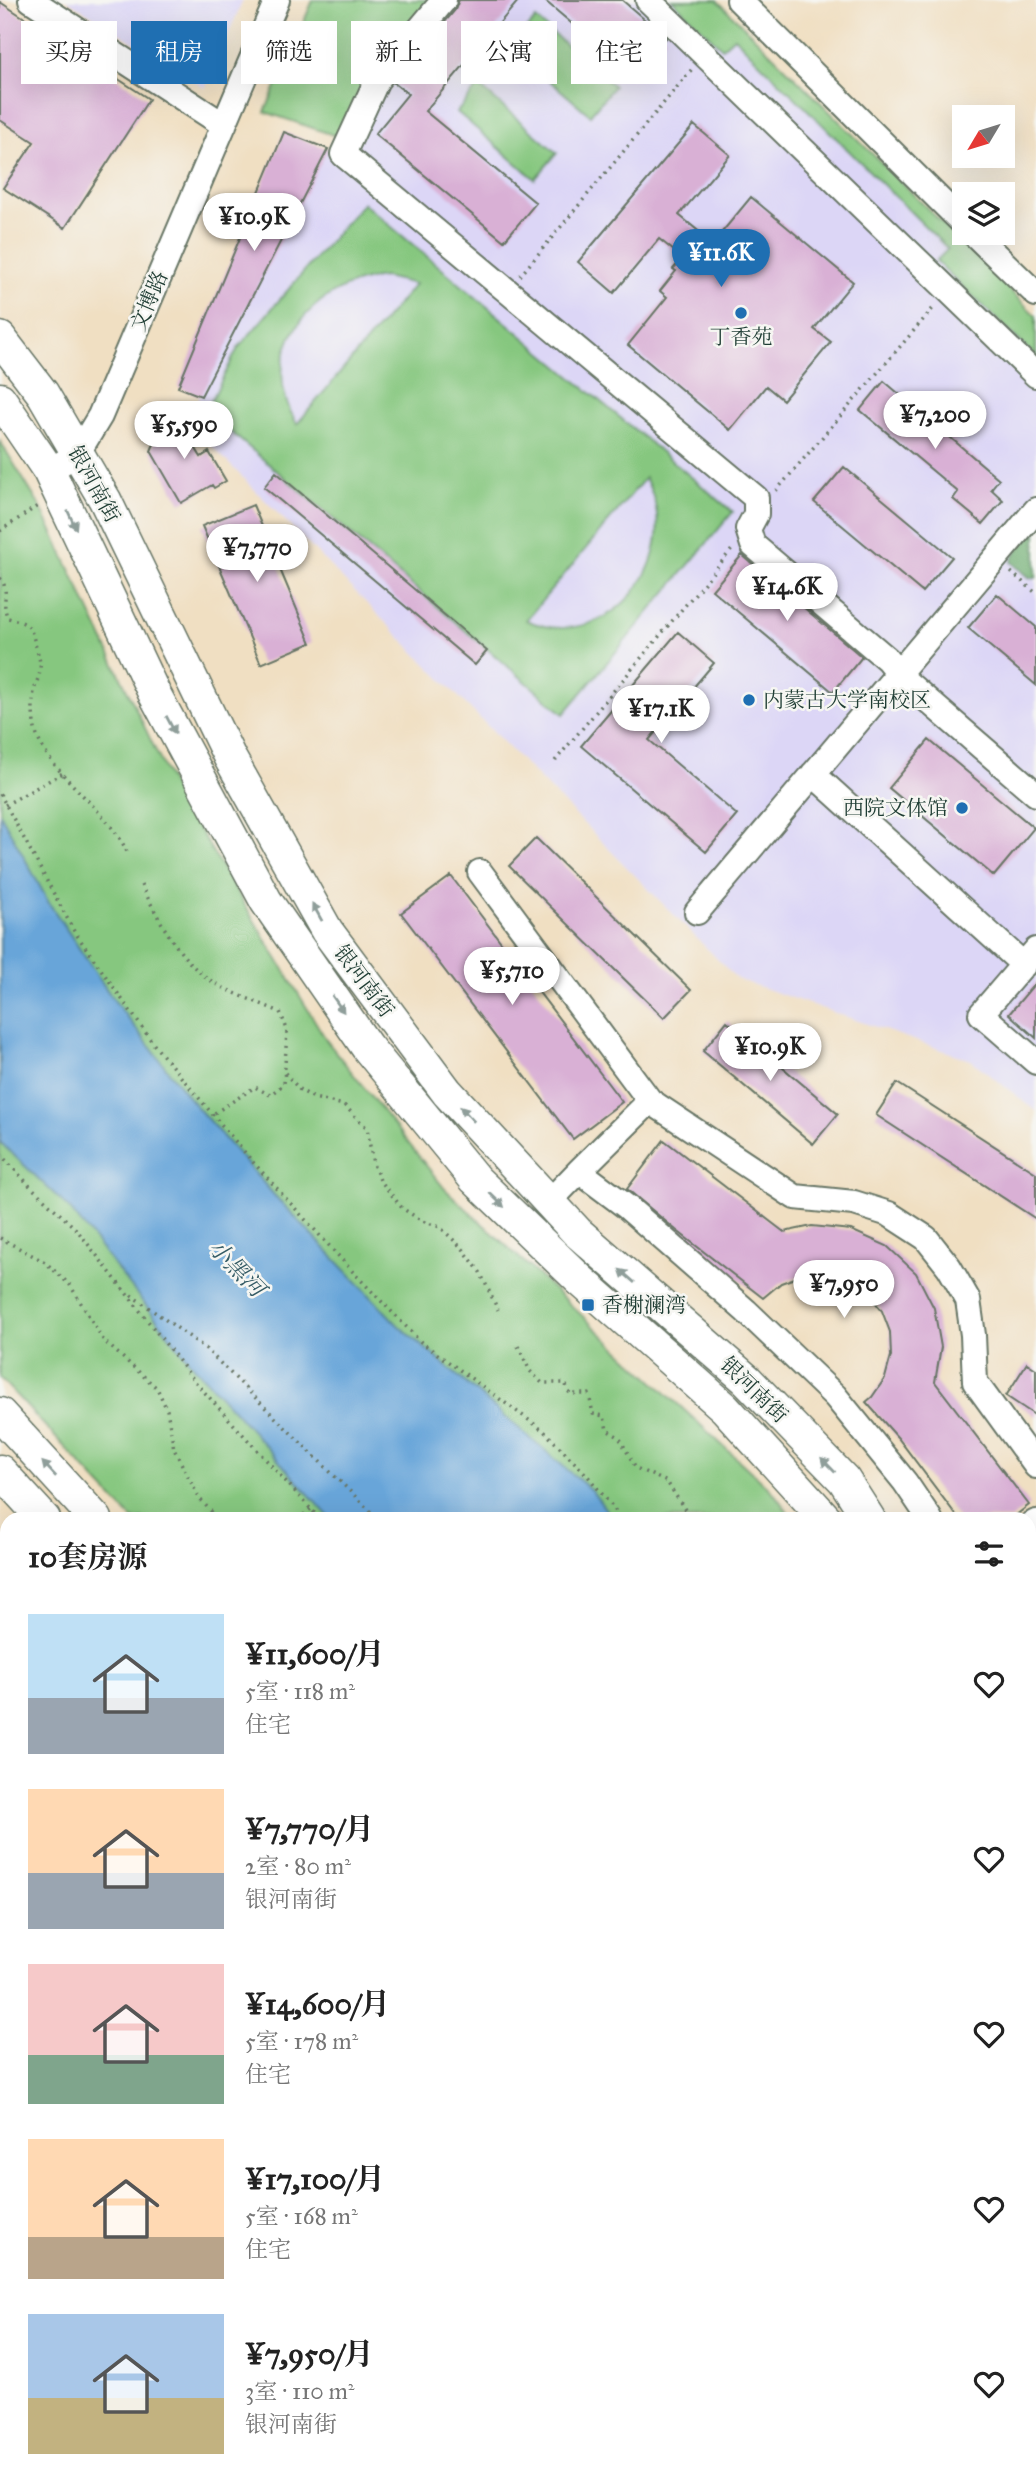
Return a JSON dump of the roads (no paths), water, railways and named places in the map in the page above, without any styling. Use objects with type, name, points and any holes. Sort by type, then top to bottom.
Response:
[{"type":"main road","name":"银河南街","points":[[0,338],[43,394],[105,500],[230,758],[327,931],[447,1092],[577,1232],[747,1380],[844,1480],[865,1512]]},
{"type":"main road","name":"银河南街","points":[[0,399],[49,471],[154,693],[267,901],[367,1047],[475,1179],[580,1280],[725,1408],[820,1512]]},
{"type":"main road","points":[[0,1414],[90,1512]]},
{"type":"main road","points":[[0,1471],[38,1512]]},
{"type":"street","points":[[31,0],[224,125]]},
{"type":"street","name":"文博路","points":[[49,471],[77,454],[100,416],[277,0]]},
{"type":"street","points":[[444,0],[377,80],[343,154],[757,498],[752,522],[753,545],[887,659],[899,673],[1036,794]]},
{"type":"street","points":[[648,0],[1036,375]]},
{"type":"street","points":[[738,0],[952,212]]},
{"type":"street","points":[[985,245],[1036,295]]},
{"type":"street","points":[[696,912],[1036,510]]},
{"type":"street","points":[[813,774],[1030,958],[981,1014],[1036,1062]]},
{"type":"street","points":[[480,873],[650,1101],[795,1197],[854,1203],[889,1214],[926,1238],[949,1267],[968,1300],[975,1382],[1036,1466]]},
{"type":"street","points":[[549,1202],[650,1101]]},
{"type":"street","points":[[579,1171],[627,1207],[736,1302],[835,1396],[905,1482],[925,1512]]},
{"type":"water","name":"小黑河","points":[[0,813],[49,903],[111,996],[190,1099],[275,1196],[398,1325],[591,1490],[608,1512],[325,1512],[191,1363],[69,1208],[0,1142]]},
{"type":"place","name":"丁香苑","points":[[741,313]]},
{"type":"place","name":"内蒙古大学南校区","points":[[749,700]]},
{"type":"place","name":"西院文体馆","points":[[962,808]]},
{"type":"place","name":"香榭澜湾","points":[[588,1305]]}]
